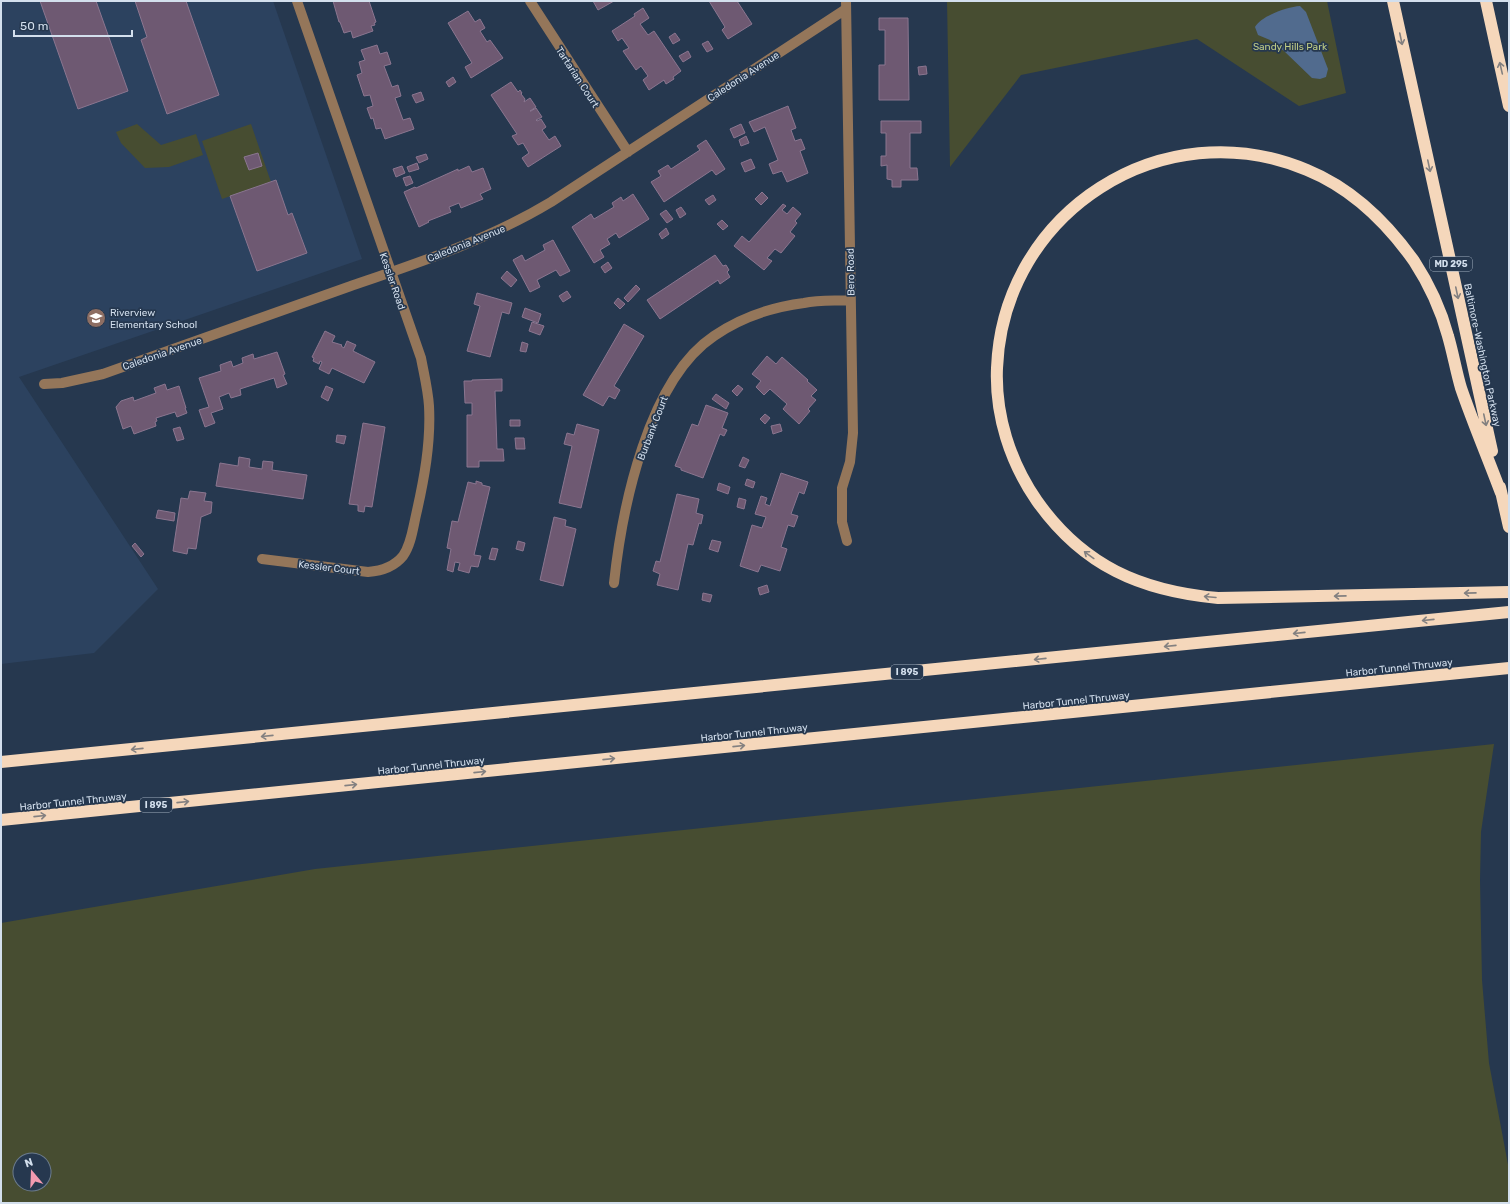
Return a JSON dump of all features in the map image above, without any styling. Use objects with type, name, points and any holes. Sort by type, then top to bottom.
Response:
[{"type":"highway","name":"Baltimore-Washington Parkway","points":[[1392,1],[1509,527]]},
{"type":"highway","points":[[1486,1],[1509,106]]},
{"type":"highway","points":[[1501,493],[1460,385],[1442,315],[1424,279],[1402,246],[1369,209],[1337,186],[1308,170],[1283,161],[1260,156],[1215,152],[1169,158],[1147,164],[1102,185],[1066,214],[1046,234],[1032,255],[1012,294],[1004,315],[1000,335],[997,377],[998,400],[1006,439],[1021,476],[1044,511],[1059,530],[1078,547],[1100,563],[1122,575],[1145,584],[1185,594],[1218,598],[1509,592]]},
{"type":"highway","name":"I 895","points":[[1,762],[1509,612]]},
{"type":"highway","name":"Harbor Tunnel Thruway","points":[[1,820],[1509,668]]},
{"type":"street","name":"Kessler Road","points":[[297,1],[390,273],[421,358],[427,385],[430,425],[426,468],[409,544],[403,556],[394,564]]},
{"type":"street","name":"Tartarian Court","points":[[530,1],[628,152]]},
{"type":"street","name":"Caledonia Avenue","points":[[44,384],[62,383],[103,374],[390,273],[467,244],[526,218],[628,152],[846,5]]},
{"type":"street","name":"Bero Road","points":[[846,5],[853,433],[850,462],[842,488],[841,504],[842,522],[847,541]]},
{"type":"street","name":"Burbank Court","points":[[614,583],[623,520],[640,455],[653,419],[665,393],[678,372],[695,351],[714,336],[735,324],[761,313],[806,302],[850,300]]},
{"type":"street","name":"Kessler Court","points":[[262,559],[368,572],[378,571],[394,564]]},
{"type":"shaded area","name":"Riverview Elementary School","points":[[1,1],[273,1],[362,259],[19,377],[158,589],[94,653],[1,664]]},
{"type":"shaded area","points":[[1300,6],[1306,12],[1328,69],[1326,77],[1320,79],[1312,78],[1284,51],[1270,40],[1258,35],[1255,27],[1268,16],[1288,8]]},
{"type":"green space","name":"Sandy Hills Park","points":[[947,1],[1327,1],[1346,93],[1299,106],[1197,39],[1021,75],[950,167]]},
{"type":"green space","points":[[137,124],[161,145],[196,134],[203,155],[169,167],[145,168],[121,143],[116,132]]},
{"type":"green space","points":[[251,124],[271,182],[222,199],[202,141]]},
{"type":"green space","points":[[1494,744],[1481,832],[1480,880],[1482,980],[1489,1063],[1509,1170],[1509,1203],[1,1203],[1,923],[315,869]]},
{"type":"building","points":[[40,1],[96,1],[128,91],[78,109]]},
{"type":"building","points":[[135,1],[186,1],[219,95],[167,114],[141,40],[147,37]]},
{"type":"building","points":[[333,1],[369,1],[376,22],[374,23],[375,25],[371,26],[373,31],[353,38],[351,31],[344,33]]},
{"type":"building","points":[[593,1],[614,1],[598,10]]},
{"type":"building","points":[[709,1],[737,1],[752,24],[728,39],[722,30],[725,27]]},
{"type":"building","points":[[643,8],[649,18],[640,24],[648,35],[654,31],[681,71],[673,77],[674,79],[666,84],[664,80],[649,90],[643,80],[648,76],[641,66],[636,70],[623,51],[629,48],[622,38],[618,41],[612,31],[635,16],[634,14]]},
{"type":"building","points":[[468,11],[475,22],[480,19],[485,28],[480,31],[487,42],[490,40],[503,58],[471,78],[465,67],[472,63],[448,23]]},
{"type":"building","points":[[879,18],[908,18],[909,100],[879,100],[879,65],[885,65],[885,30],[879,30]]},
{"type":"building","points":[[675,33],[680,40],[673,44],[669,37]]},
{"type":"building","points":[[708,41],[713,49],[707,52],[702,44]]},
{"type":"building","points":[[377,45],[380,54],[387,52],[391,64],[384,66],[392,87],[398,85],[401,96],[395,98],[403,120],[410,118],[414,129],[385,139],[381,128],[376,129],[373,118],[371,119],[367,108],[373,106],[370,95],[364,96],[357,75],[362,73],[359,62],[365,60],[361,50]]},
{"type":"building","points":[[688,51],[691,57],[683,62],[679,56]]},
{"type":"building","points":[[926,66],[927,74],[919,75],[918,67]]},
{"type":"building","points":[[453,77],[456,82],[449,87],[446,82]]},
{"type":"building","points":[[511,82],[518,92],[520,90],[522,93],[521,94],[525,99],[524,102],[530,98],[536,107],[530,111],[536,108],[542,117],[536,120],[541,119],[546,127],[542,130],[549,140],[555,136],[561,146],[528,167],[522,158],[529,153],[523,143],[518,145],[512,136],[517,134],[491,95]]},
{"type":"building","points":[[421,92],[424,100],[416,103],[412,95]]},
{"type":"building","points":[[788,106],[796,128],[791,130],[795,141],[801,139],[805,149],[800,151],[808,173],[787,182],[782,171],[773,174],[769,164],[778,160],[765,127],[754,132],[749,122]]},
{"type":"building","points":[[881,121],[921,121],[921,133],[910,133],[910,168],[917,168],[918,180],[901,180],[901,187],[892,187],[892,180],[887,179],[887,165],[881,166],[881,156],[886,156],[886,133],[881,133]]},
{"type":"building","points":[[741,124],[745,133],[734,138],[730,129]]},
{"type":"building","points":[[746,136],[749,143],[741,146],[739,140]]},
{"type":"building","points":[[706,140],[725,169],[716,175],[712,170],[664,202],[651,182],[661,176],[658,171],[668,165],[671,169],[700,150],[697,146]]},
{"type":"building","points":[[258,153],[262,166],[249,170],[244,157]]},
{"type":"building","points":[[426,154],[428,159],[419,163],[416,157]]},
{"type":"building","points":[[751,159],[755,168],[745,172],[741,163]]},
{"type":"building","points":[[417,163],[419,169],[409,172],[407,167]]},
{"type":"building","points":[[402,166],[405,173],[396,177],[393,169]]},
{"type":"building","points":[[469,166],[472,172],[483,168],[491,189],[480,194],[483,199],[461,208],[459,203],[449,207],[451,212],[428,221],[429,222],[419,227],[404,192],[458,169],[458,171]]},
{"type":"building","points":[[410,176],[413,183],[406,186],[403,178]]},
{"type":"building","points":[[276,180],[288,215],[292,213],[307,253],[257,271],[230,196]]},
{"type":"building","points":[[762,192],[768,198],[761,205],[755,199]]},
{"type":"building","points":[[633,194],[649,219],[619,238],[616,233],[607,239],[610,244],[600,250],[604,257],[594,263],[572,227],[591,214],[594,219],[614,207],[612,203],[621,197],[623,201]]},
{"type":"building","points":[[713,195],[716,200],[709,205],[705,200]]},
{"type":"building","points":[[783,204],[786,206],[782,210],[787,214],[793,207],[801,214],[795,221],[797,223],[790,232],[795,236],[781,253],[775,249],[767,258],[772,261],[764,270],[734,246],[742,236],[749,242]]},
{"type":"building","points":[[681,207],[686,214],[680,218],[676,210]]},
{"type":"building","points":[[666,210],[673,219],[667,223],[660,214]]},
{"type":"building","points":[[722,220],[728,226],[723,230],[717,224]]},
{"type":"building","points":[[666,228],[669,234],[662,239],[659,234]]},
{"type":"building","points":[[553,240],[570,271],[560,276],[556,270],[537,280],[540,287],[530,292],[513,260],[522,255],[525,261],[545,250],[543,245]]},
{"type":"building","points":[[715,255],[723,266],[726,265],[729,270],[727,272],[730,277],[720,284],[718,280],[660,319],[647,300]]},
{"type":"building","points":[[608,262],[612,268],[605,273],[601,267]]},
{"type":"building","points":[[507,271],[517,280],[511,287],[501,278]]},
{"type":"building","points":[[636,285],[640,289],[628,302],[624,298]]},
{"type":"building","points":[[567,291],[571,297],[563,302],[559,296]]},
{"type":"building","points":[[477,293],[512,303],[509,314],[502,312],[490,357],[467,351],[480,306],[474,304]]},
{"type":"building","points":[[618,298],[625,304],[620,309],[614,303]]},
{"type":"building","points":[[525,308],[541,314],[538,323],[522,317]]},
{"type":"building","points":[[532,322],[544,326],[540,335],[529,331]]},
{"type":"building","points":[[624,324],[644,336],[614,386],[620,390],[615,399],[609,396],[603,406],[583,395]]},
{"type":"building","points":[[325,331],[335,336],[332,342],[342,345],[341,346],[344,348],[347,341],[356,345],[353,351],[375,362],[364,383],[332,368],[329,374],[319,369],[322,362],[320,361],[319,364],[313,361],[314,358],[312,357]]},
{"type":"building","points":[[522,342],[528,344],[526,352],[520,351]]},
{"type":"building","points":[[277,352],[287,384],[277,388],[274,378],[240,389],[241,395],[231,398],[229,393],[219,397],[223,409],[211,413],[215,423],[205,427],[199,410],[209,407],[199,378],[221,371],[220,365],[231,361],[233,367],[243,363],[242,358],[253,354],[254,359]]},
{"type":"building","points":[[767,356],[776,364],[782,357],[817,390],[811,396],[816,400],[808,409],[810,411],[799,424],[783,409],[787,404],[770,389],[764,395],[756,387],[761,381],[752,374]]},
{"type":"building","points":[[502,379],[502,391],[495,391],[497,449],[503,449],[504,461],[479,461],[479,467],[467,467],[467,415],[472,415],[472,403],[465,403],[464,381]]},
{"type":"building","points":[[165,384],[167,390],[179,386],[187,413],[177,417],[175,412],[156,418],[156,426],[134,434],[131,426],[123,429],[116,407],[121,401],[133,397],[134,401],[156,393],[154,388]]},
{"type":"building","points":[[738,385],[743,389],[737,396],[732,391]]},
{"type":"building","points":[[326,386],[333,389],[328,401],[321,397]]},
{"type":"building","points":[[716,394],[729,403],[726,409],[712,399]]},
{"type":"building","points":[[706,405],[728,413],[722,428],[727,430],[724,436],[720,434],[703,478],[681,470],[681,468],[675,466],[692,424],[698,426]]},
{"type":"building","points":[[765,414],[770,418],[765,424],[760,419]]},
{"type":"building","points":[[510,420],[520,420],[520,426],[510,426]]},
{"type":"building","points":[[363,423],[385,427],[372,507],[365,506],[364,512],[358,511],[358,505],[349,504]]},
{"type":"building","points":[[577,424],[599,430],[581,508],[559,503],[572,446],[564,444],[567,433],[574,435]]},
{"type":"building","points":[[780,424],[782,431],[773,434],[771,426]]},
{"type":"building","points":[[180,427],[184,439],[177,441],[173,429]]},
{"type":"building","points":[[337,435],[346,436],[344,444],[336,442]]},
{"type":"building","points":[[515,438],[524,438],[525,449],[516,449]]},
{"type":"building","points":[[239,457],[250,459],[249,467],[262,469],[263,461],[273,462],[272,470],[307,475],[303,499],[216,486],[220,463],[238,466]]},
{"type":"building","points":[[743,457],[749,460],[745,468],[739,466]]},
{"type":"building","points":[[781,473],[808,482],[804,494],[799,492],[791,514],[798,516],[794,527],[788,525],[781,547],[787,549],[780,571],[761,565],[758,572],[740,566],[752,525],[762,528],[766,517],[755,514],[761,496],[767,498],[765,504],[770,506]]},
{"type":"building","points":[[747,479],[755,482],[753,488],[745,485]]},
{"type":"building","points":[[476,481],[482,483],[482,485],[490,487],[474,555],[481,556],[478,567],[471,566],[469,573],[458,570],[460,563],[455,562],[453,572],[447,570],[451,549],[447,548],[452,521],[458,522],[468,482],[476,484]]},
{"type":"building","points":[[719,483],[730,487],[728,494],[717,490]]},
{"type":"building","points":[[190,491],[206,493],[204,501],[212,502],[211,513],[201,517],[196,549],[188,548],[187,554],[173,551],[181,498],[188,499]]},
{"type":"building","points":[[677,494],[699,499],[696,513],[703,515],[701,524],[699,523],[693,545],[688,544],[678,590],[657,585],[660,574],[653,571],[656,561],[660,562]]},
{"type":"building","points":[[739,498],[746,500],[744,509],[737,507]]},
{"type":"building","points":[[158,510],[175,513],[174,521],[156,518]]},
{"type":"building","points":[[554,517],[566,520],[565,526],[576,529],[563,586],[540,580]]},
{"type":"building","points":[[712,540],[721,542],[718,552],[709,549]]},
{"type":"building","points":[[518,541],[525,543],[523,551],[516,549]]},
{"type":"building","points":[[135,543],[144,554],[141,557],[132,546]]},
{"type":"building","points":[[492,548],[498,549],[495,560],[489,559]]},
{"type":"building","points":[[767,585],[769,592],[760,595],[758,588]]},
{"type":"building","points":[[703,593],[712,595],[710,602],[702,600]]},
{"type":"place","name":"Riverview Elementary School","points":[[96,318]]}]
